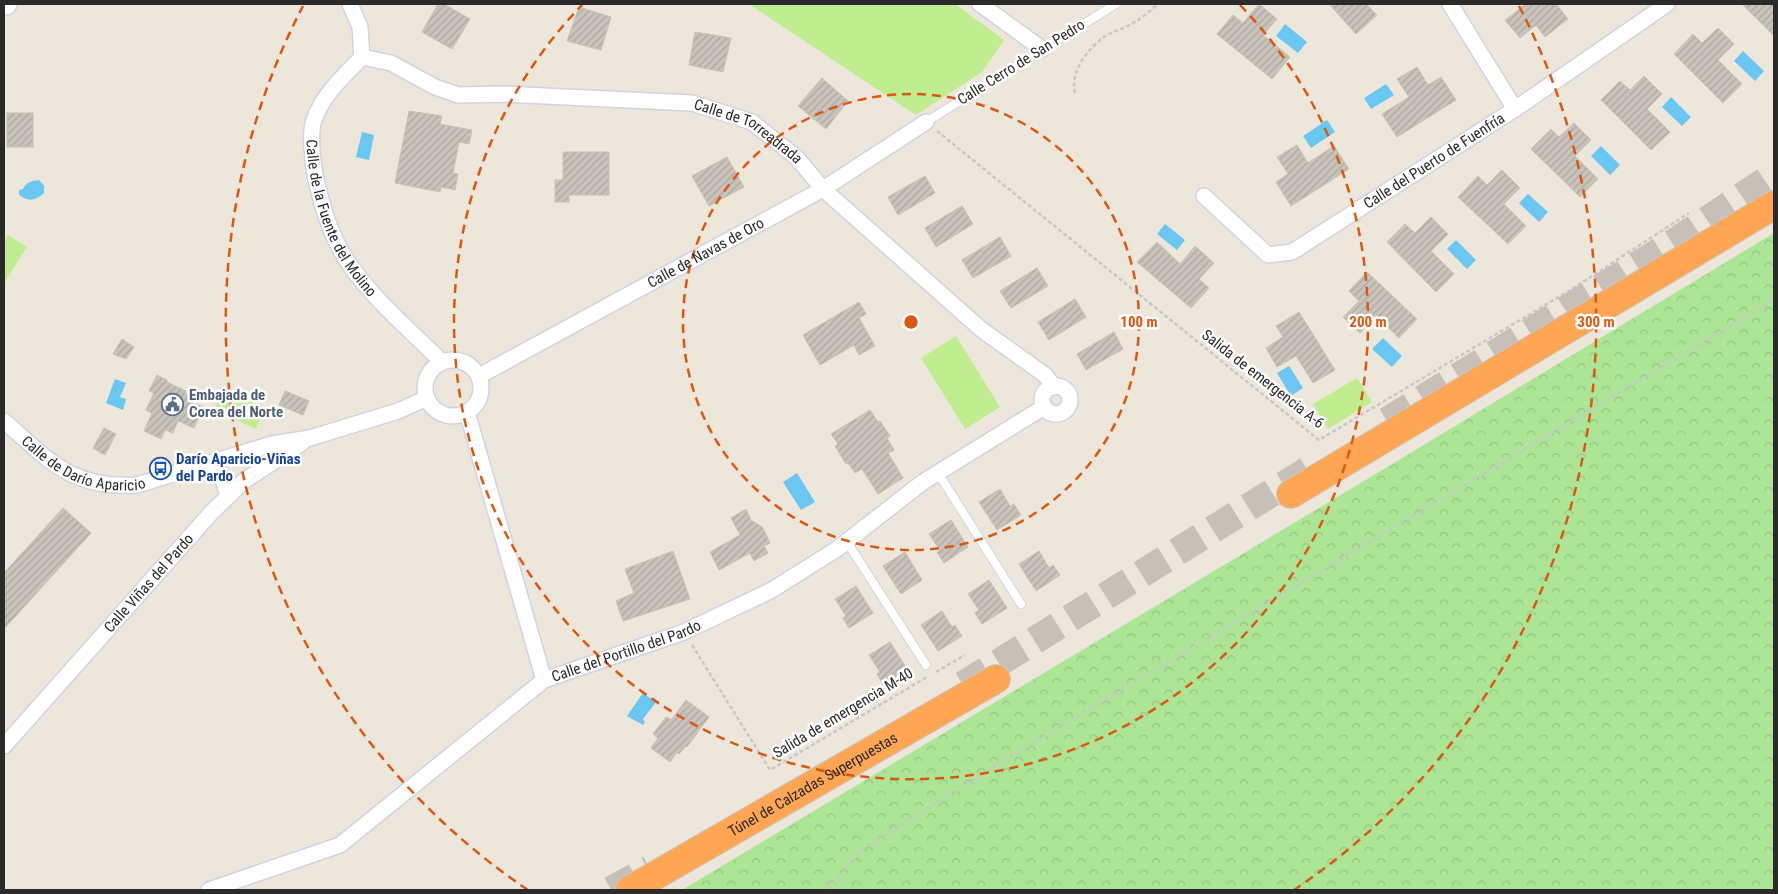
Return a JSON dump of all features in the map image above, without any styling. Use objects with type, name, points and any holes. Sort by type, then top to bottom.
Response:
[{"type":"highway","points":[[1291,494],[1774,204]]},
{"type":"highway","name":"Túnel de Calzadas Superpuestas","points":[[630,890],[996,680]]},
{"type":"street","points":[[350,4],[360,27],[362,57]]},
{"type":"street","points":[[980,4],[1042,49]]},
{"type":"street","points":[[1450,4],[1515,109]]},
{"type":"street","name":"Calle del Puerto de Fuenfría","points":[[1204,196],[1268,255],[1292,252],[1515,109],[1667,4]]},
{"type":"street","name":"Calle de Torreadrada","points":[[362,57],[391,63],[435,87],[458,95],[505,94],[692,103],[752,122],[797,158],[823,189],[982,330],[1045,374],[1054,387]]},
{"type":"street","name":"Calle de la Fuente del Molino","points":[[362,57],[328,92],[314,121],[312,162],[318,188],[328,224],[350,264],[376,296],[442,362]]},
{"type":"street","name":"Calle de Navas de Oro","points":[[479,376],[823,189],[926,122]]},
{"type":"street","points":[[456,360],[466,362],[474,368],[479,376],[481,392],[474,407],[458,416],[449,416],[439,412],[427,398],[425,389],[426,379],[431,371],[442,362],[456,360]]},
{"type":"street","points":[[1054,387],[1062,388],[1066,391],[1069,404],[1064,412],[1055,414],[1047,411],[1044,407],[1042,403],[1043,394],[1046,391],[1054,387]]},
{"type":"street","name":"Calle de Darío Aparicio","points":[[4,421],[52,463],[73,476],[95,483],[116,486],[137,485],[272,444],[310,438],[398,411],[427,398]]},
{"type":"street","name":"Calle del Portillo del Pardo","points":[[209,890],[340,846],[544,680],[684,632],[772,590],[847,542],[923,482],[1044,407]]},
{"type":"street","points":[[467,412],[544,680]]},
{"type":"street","name":"Calle Viñas del Pardo","points":[[4,746],[211,513],[244,481],[310,438]]},
{"type":"street","points":[[234,456],[244,481]]},
{"type":"street","points":[[210,462],[220,472],[228,496]]},
{"type":"lane","name":"Calle Cerro de San Pedro","points":[[926,122],[1116,4]]},
{"type":"lane","points":[[938,473],[1021,604]]},
{"type":"lane","points":[[847,542],[926,665]]},
{"type":"path","points":[[1075,93],[1073,86],[1077,69],[1089,50],[1106,36],[1132,24],[1158,4]]},
{"type":"path","name":"Salida de emergencia A-6","points":[[926,122],[1319,440],[1572,289],[1689,213]]},
{"type":"path","points":[[828,890],[861,850],[1003,761],[1774,300]]},
{"type":"path","name":"Salida de emergencia M-40","points":[[684,632],[770,770],[965,655]]},
{"type":"green space","points":[[749,4],[955,4],[1004,40],[982,72],[916,115]]},
{"type":"green space","points":[[1774,233],[1774,890],[682,890],[1379,472]]},
{"type":"green space","points":[[8,235],[27,247],[4,283],[4,242]]},
{"type":"green space","points":[[956,336],[1000,407],[965,429],[921,358]]},
{"type":"green space","points":[[1357,378],[1372,402],[1328,429],[1313,404]]},
{"type":"green space","points":[[224,389],[265,407],[256,429],[214,410]]},
{"type":"water","points":[[1285,24],[1307,42],[1298,53],[1276,36]]},
{"type":"water","points":[[1743,51],[1764,71],[1755,81],[1734,61]]},
{"type":"water","points":[[1386,84],[1394,95],[1371,109],[1364,98]]},
{"type":"water","points":[[1671,97],[1691,117],[1682,126],[1662,107]]},
{"type":"water","points":[[1327,120],[1335,132],[1311,148],[1303,136]]},
{"type":"water","points":[[362,132],[374,135],[369,160],[356,157]]},
{"type":"water","points":[[1601,146],[1620,165],[1610,175],[1591,156]]},
{"type":"water","points":[[39,180],[44,186],[44,193],[41,196],[29,200],[19,195],[19,190],[23,189],[28,183]]},
{"type":"water","points":[[1528,194],[1548,212],[1539,222],[1519,203]]},
{"type":"water","points":[[1165,224],[1185,240],[1177,250],[1157,234]]},
{"type":"water","points":[[1456,240],[1476,260],[1467,269],[1447,249]]},
{"type":"water","points":[[1383,338],[1402,356],[1392,367],[1372,349]]},
{"type":"water","points":[[1289,366],[1303,388],[1291,396],[1277,373]]},
{"type":"water","points":[[115,379],[126,383],[120,397],[126,399],[123,410],[106,403]]},
{"type":"water","points":[[797,473],[815,502],[801,510],[783,482]]},
{"type":"water","points":[[643,693],[656,702],[643,719],[645,722],[643,725],[627,716]]},
{"type":"building","points":[[438,4],[444,4],[470,19],[452,49],[422,32]]},
{"type":"building","points":[[1259,4],[1277,19],[1263,35],[1290,57],[1272,79],[1217,34],[1233,15],[1243,23]]},
{"type":"building","points":[[1329,4],[1366,4],[1377,15],[1356,34]]},
{"type":"building","points":[[1526,4],[1556,4],[1568,19],[1545,37],[1536,25],[1520,38],[1505,20]]},
{"type":"building","points":[[1742,4],[1774,4],[1774,36]]},
{"type":"building","points":[[579,7],[611,17],[601,50],[567,41]]},
{"type":"building","points":[[1718,28],[1734,44],[1718,60],[1742,84],[1723,103],[1674,54],[1693,34],[1702,43]]},
{"type":"building","points":[[695,32],[731,38],[723,72],[689,65]]},
{"type":"building","points":[[1417,67],[1428,85],[1441,77],[1456,100],[1397,137],[1382,114],[1409,97],[1397,79]]},
{"type":"building","points":[[1644,76],[1662,94],[1647,109],[1670,132],[1651,150],[1601,100],[1620,81],[1630,90]]},
{"type":"building","points":[[822,78],[848,101],[826,129],[798,106]]},
{"type":"building","points":[[409,111],[442,116],[440,124],[472,130],[469,144],[459,142],[453,173],[458,174],[455,190],[441,187],[440,192],[395,183]]},
{"type":"building","points":[[7,113],[33,113],[33,147],[7,147]]},
{"type":"building","points":[[1574,123],[1591,140],[1575,156],[1598,179],[1580,197],[1531,149],[1551,129],[1559,137]]},
{"type":"building","points":[[1297,145],[1308,163],[1334,146],[1349,169],[1291,206],[1276,182],[1288,174],[1277,157]]},
{"type":"building","points":[[563,152],[609,152],[609,195],[569,195],[569,202],[555,202],[555,180],[563,180]]},
{"type":"building","points":[[727,157],[744,187],[709,206],[692,176]]},
{"type":"building","points":[[1502,170],[1520,188],[1504,204],[1526,226],[1508,244],[1458,197],[1478,176],[1487,185]]},
{"type":"building","points":[[925,176],[935,193],[898,215],[888,197]]},
{"type":"building","points":[[962,206],[973,224],[936,247],[925,228]]},
{"type":"building","points":[[1431,217],[1448,234],[1431,251],[1454,274],[1436,292],[1387,242],[1405,224],[1415,233]]},
{"type":"building","points":[[1000,237],[1011,256],[973,278],[962,260]]},
{"type":"building","points":[[1157,242],[1180,264],[1195,246],[1214,263],[1199,279],[1209,288],[1191,308],[1137,262]]},
{"type":"building","points":[[1037,268],[1048,286],[1011,308],[1000,291]]},
{"type":"building","points":[[1367,272],[1417,319],[1399,338],[1376,316],[1360,333],[1343,317],[1359,301],[1349,291]]},
{"type":"building","points":[[1075,299],[1086,317],[1049,340],[1038,322]]},
{"type":"building","points":[[859,302],[866,314],[859,318],[875,346],[859,355],[854,345],[820,365],[803,335]]},
{"type":"building","points":[[1299,312],[1335,370],[1313,383],[1296,356],[1277,367],[1266,348],[1283,337],[1276,326]]},
{"type":"building","points":[[1114,332],[1123,349],[1086,370],[1077,354]]},
{"type":"building","points":[[122,339],[134,347],[126,359],[113,354]]},
{"type":"building","name":"Embajada de Corea del Norte","points":[[157,375],[186,391],[185,393],[192,397],[190,401],[203,407],[194,428],[178,421],[173,433],[165,430],[161,439],[144,431],[152,413],[146,410],[154,393],[149,391]]},
{"type":"building","points":[[285,391],[309,401],[303,415],[279,405]]},
{"type":"building","points":[[870,410],[890,436],[887,438],[894,450],[888,453],[903,478],[878,494],[862,469],[855,473],[848,463],[846,464],[835,446],[838,444],[831,434]]},
{"type":"building","points":[[104,428],[116,434],[105,455],[93,448]]},
{"type":"building","points":[[1000,489],[1010,506],[1014,504],[1021,515],[997,530],[979,502]]},
{"type":"building","points":[[63,508],[91,533],[4,629],[4,573]]},
{"type":"building","points":[[746,509],[751,520],[762,527],[765,532],[770,543],[764,546],[768,553],[754,561],[750,553],[719,570],[710,552],[740,535],[731,518]]},
{"type":"building","points":[[951,520],[968,547],[944,563],[937,552],[940,550],[929,534]]},
{"type":"building","points":[[673,551],[690,599],[623,621],[616,601],[634,593],[625,569]]},
{"type":"building","points":[[1039,551],[1049,568],[1053,565],[1060,575],[1036,591],[1019,564]]},
{"type":"building","points":[[905,552],[922,580],[901,594],[883,566]]},
{"type":"building","points":[[989,580],[1007,608],[982,624],[975,613],[979,610],[968,594]]},
{"type":"building","points":[[856,586],[873,613],[849,628],[843,618],[846,616],[835,599]]},
{"type":"building","points":[[942,611],[952,627],[955,625],[962,636],[938,651],[921,625]]},
{"type":"building","points":[[890,642],[907,669],[883,685],[877,674],[880,672],[869,655]]},
{"type":"building","points":[[686,700],[709,717],[687,747],[679,754],[677,752],[670,762],[651,748],[658,738],[653,734],[666,717],[671,720]]},
{"type":"tunnel","points":[[1387,421],[1673,243],[1774,175]]},
{"type":"tunnel","points":[[963,685],[1310,469]]},
{"type":"tunnel","points":[[611,890],[650,869]]},
{"type":"place","name":"Embajada de Corea del Norte","points":[[173,404]]},
{"type":"place","name":"Darío Aparicio-Viñas del Pardo","points":[[160,468]]}]
